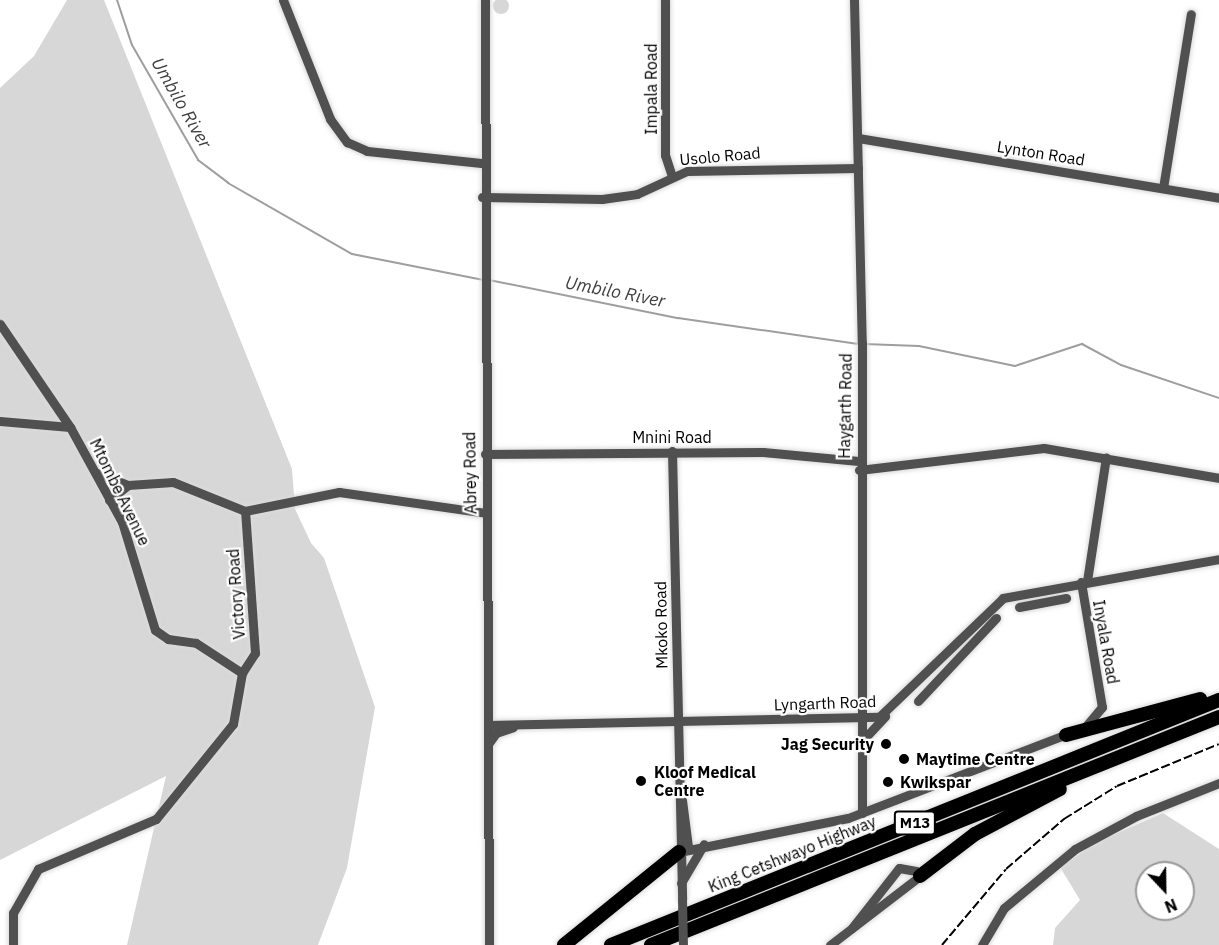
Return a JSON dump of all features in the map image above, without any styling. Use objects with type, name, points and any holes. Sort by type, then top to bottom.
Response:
[{"type":"highway","points":[[1066,735],[1219,692]]},
{"type":"highway","name":"King Cetshwayo Highway","points":[[611,945],[1219,700]]},
{"type":"highway","name":"King Cetshwayo Highway","points":[[651,945],[1219,717]]},
{"type":"highway","points":[[920,876],[993,823],[1150,744]]},
{"type":"highway","points":[[564,945],[684,850]]},
{"type":"street","points":[[283,0],[330,119],[347,142],[367,151],[481,163]]},
{"type":"street","name":"Abrey Road","points":[[484,0],[481,163],[489,945]]},
{"type":"street","name":"Impala Road","points":[[665,0],[665,155],[672,176]]},
{"type":"street","name":"Haygarth Road","points":[[854,0],[861,321],[859,465],[862,813]]},
{"type":"street","points":[[1163,188],[1191,14]]},
{"type":"street","name":"Lynton Road","points":[[858,138],[1219,198]]},
{"type":"street","name":"Usolo Road","points":[[482,197],[624,196],[658,186],[672,176],[761,167],[858,168]]},
{"type":"street","name":"Mtombe Avenue","points":[[0,324],[70,427],[96,472],[135,554],[154,630],[170,640],[196,643],[242,673]]},
{"type":"street","points":[[0,421],[70,427]]},
{"type":"street","name":"Mnini Road","points":[[485,454],[763,452],[859,465],[1036,448],[1106,457],[1219,478]]},
{"type":"street","name":"Mkoko Road","points":[[672,451],[678,722],[684,850],[681,884],[683,945]]},
{"type":"street","name":"Inyala Road","points":[[684,850],[862,813],[1066,735],[1091,723],[1102,707],[1084,581],[1106,457]]},
{"type":"street","points":[[96,472],[128,485],[186,484],[245,511],[339,492],[486,513]]},
{"type":"street","points":[[109,500],[128,485]]},
{"type":"street","name":"Victory Road","points":[[13,945],[12,913],[38,869],[154,820],[174,801],[232,724],[242,673],[255,653],[245,511]]},
{"type":"street","name":"Lyngarth Road","points":[[488,725],[861,719],[885,716],[969,628],[1003,598],[1084,581],[1219,559]]},
{"type":"street","points":[[1047,588],[1049,600]]},
{"type":"street","points":[[1019,607],[1066,598]]},
{"type":"street","points":[[918,701],[996,618]]},
{"type":"street","points":[[969,628],[978,637]]},
{"type":"street","name":"Inyala Road","points":[[1102,707],[1131,717]]},
{"type":"street","points":[[862,741],[885,716]]},
{"type":"street","points":[[488,745],[503,730],[533,723]]},
{"type":"street","points":[[982,945],[990,927],[1017,896],[1075,849],[1136,816],[1219,783]]},
{"type":"street","points":[[681,884],[705,844]]},
{"type":"street","points":[[830,945],[920,876],[910,866],[899,868],[852,928]]},
{"type":"shaded area","points":[[498,-2],[504,-2],[509,6],[507,12],[498,14],[493,9],[493,3]]},
{"type":"shaded area","points":[[67,0],[104,0],[292,469],[295,509],[311,543],[324,558],[375,707],[347,868],[318,945],[127,945],[166,776],[0,860],[0,88],[34,56]]},
{"type":"shaded area","points":[[1163,813],[1219,849],[1219,945],[1053,945],[1055,928],[1080,900],[1060,867],[1097,842]]},
{"type":"waterway","name":"Umbilo River","points":[[117,0],[132,45],[198,160],[228,183],[352,254],[483,280]]},
{"type":"waterway","name":"Umbilo River","points":[[489,280],[678,318],[858,344]]},
{"type":"waterway","name":"Umbilo River","points":[[864,344],[919,346],[1015,366],[1082,344],[1121,365],[1219,398]]},
{"type":"railway","points":[[942,945],[1006,869],[1064,819],[1117,786],[1219,744]]},
{"type":"place","name":"Jag Security","points":[[886,744]]},
{"type":"place","name":"Maytime Centre","points":[[904,759]]},
{"type":"place","name":"Kloof Medical Centre","points":[[641,781]]},
{"type":"place","name":"Kwikspar","points":[[888,782]]}]
